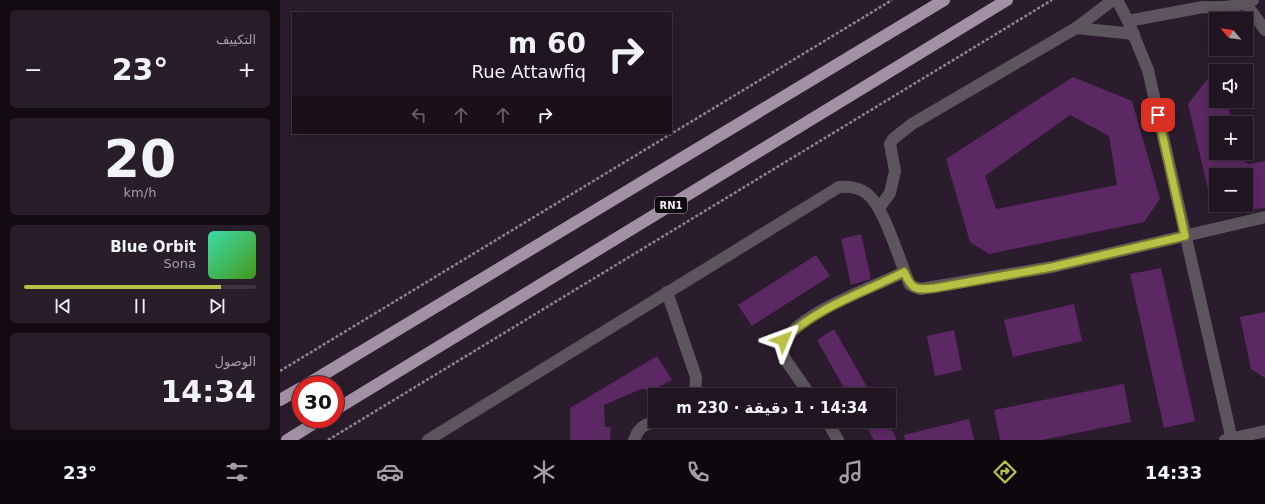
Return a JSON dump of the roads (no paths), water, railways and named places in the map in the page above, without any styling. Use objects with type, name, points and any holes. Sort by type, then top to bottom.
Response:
[{"type":"highway","points":[[321,376],[944,0]]},
{"type":"highway","name":"RN1","points":[[344,405],[1007,0]]},
{"type":"highway","points":[[280,400],[292,393]]},
{"type":"highway","points":[[287,440],[306,428]]},
{"type":"street","points":[[879,208],[890,193],[895,171],[890,150],[893,139],[912,124],[1076,28],[1113,0]]},
{"type":"street","points":[[1117,0],[1134,34],[1148,70],[1229,439],[1265,431]]},
{"type":"street","points":[[1128,21],[1203,7],[1212,8],[1250,2],[1265,30]]},
{"type":"street","points":[[1076,28],[1134,34]]},
{"type":"street","points":[[428,440],[442,436],[667,292],[839,187],[850,186],[867,193],[879,208],[904,272],[910,285],[915,288],[935,288],[1052,267],[1265,217]]},
{"type":"street","points":[[805,388],[785,359],[781,347],[783,340],[798,326],[824,309],[904,272]]},
{"type":"street","points":[[667,292],[696,377],[695,388]]},
{"type":"street","points":[[634,440],[638,430],[643,425],[648,424]]},
{"type":"street","points":[[831,428],[838,440]]}]
